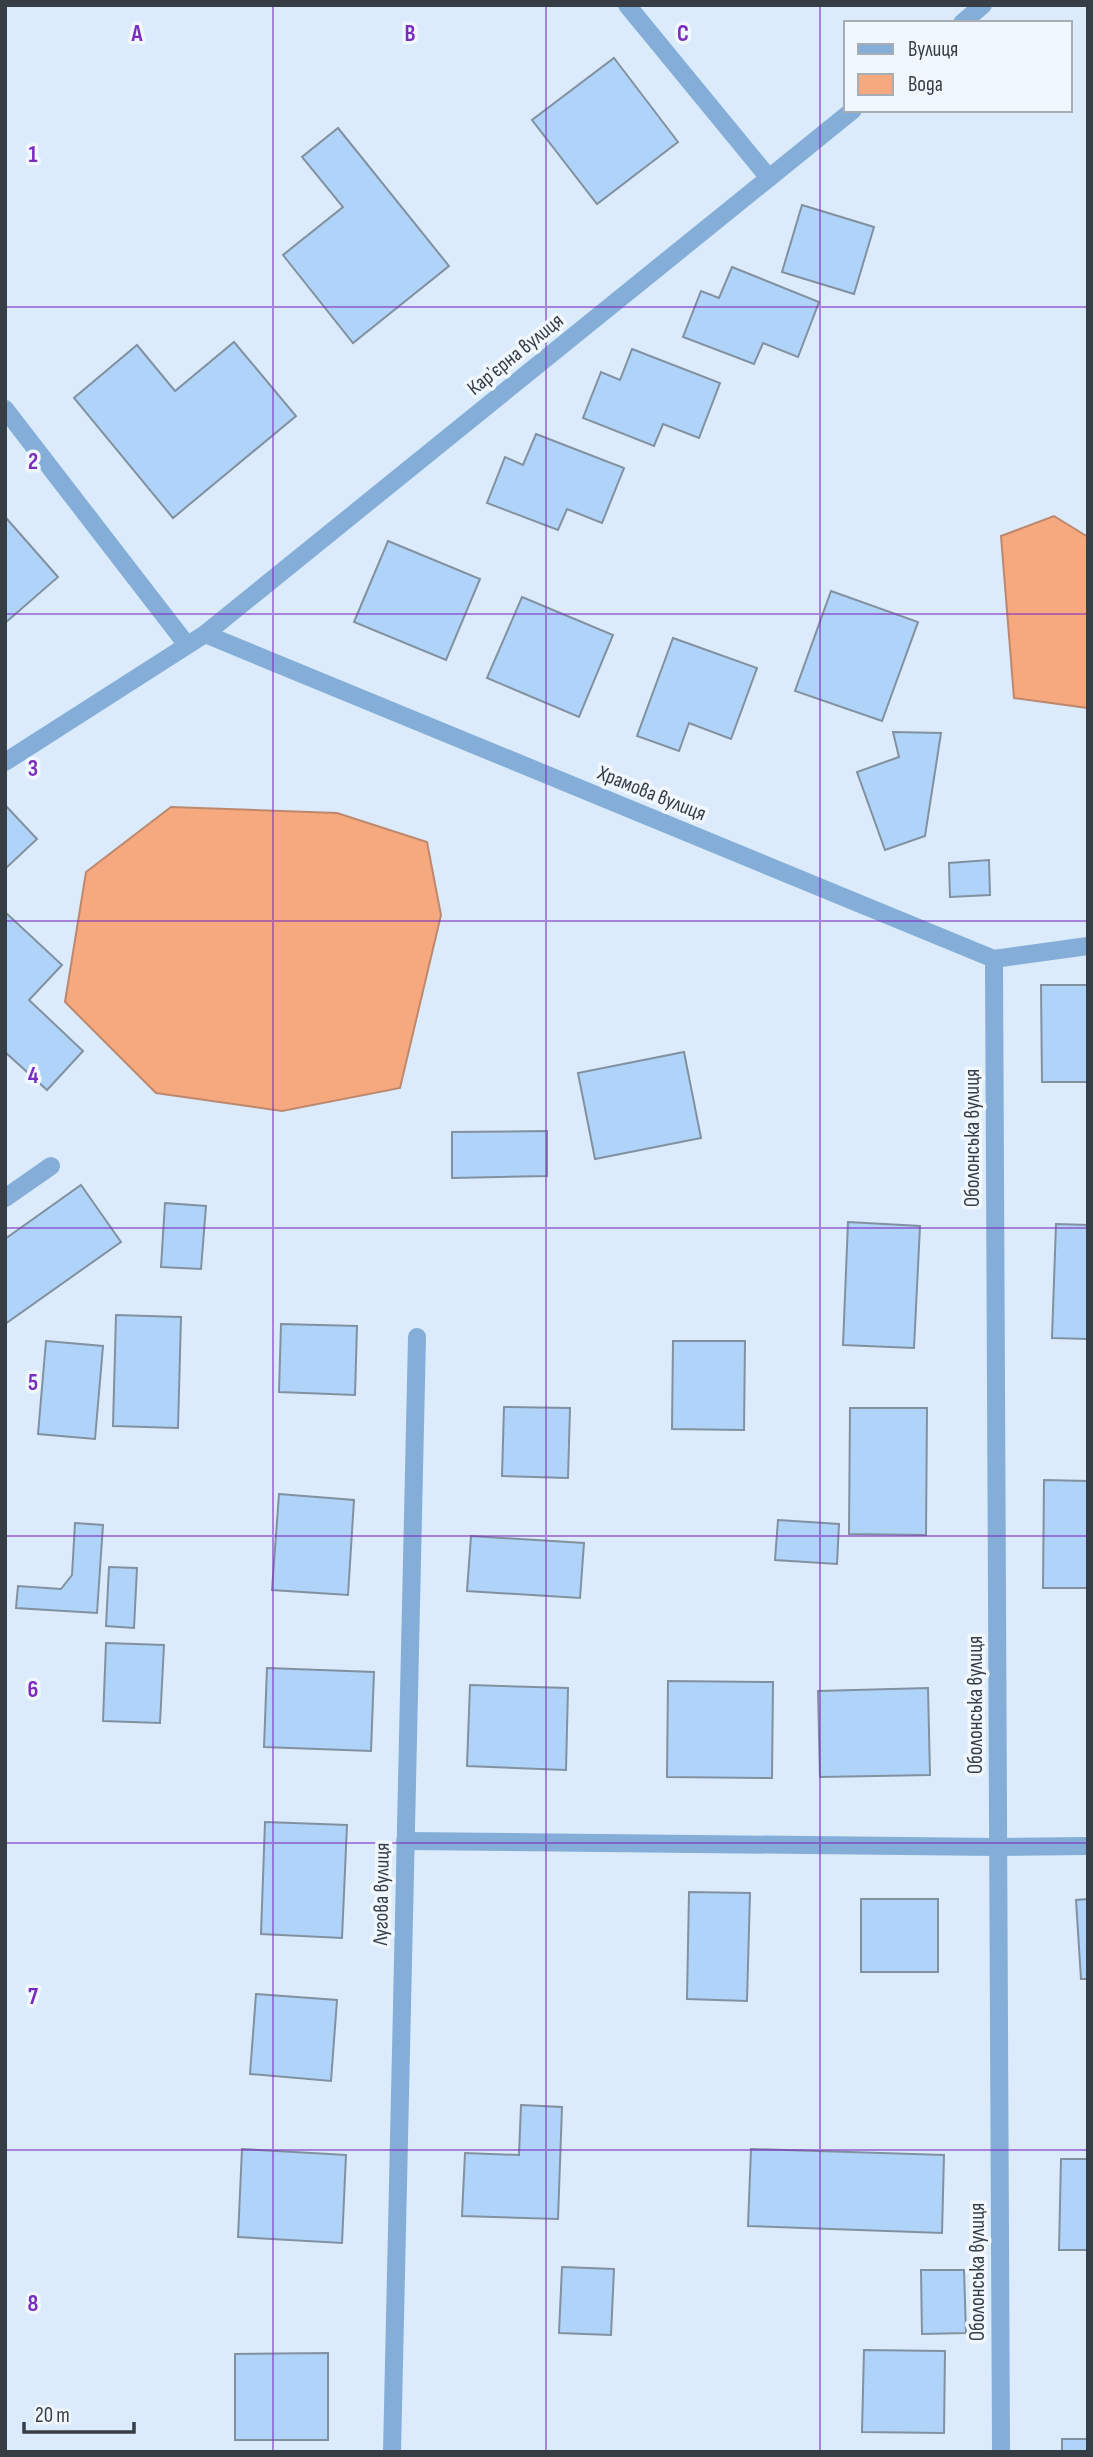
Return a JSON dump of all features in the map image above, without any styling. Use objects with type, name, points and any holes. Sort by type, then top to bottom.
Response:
[{"type":"street","points":[[627,5],[769,178]]},
{"type":"street","points":[[964,21],[984,5]]},
{"type":"street","name":"Карʼєрна вулиця","points":[[5,762],[205,634],[851,112]]},
{"type":"street","points":[[5,409],[187,645]]},
{"type":"street","name":"Храмова вулиця","points":[[205,634],[994,959]]},
{"type":"street","points":[[994,959],[1088,946]]},
{"type":"street","name":"Оболонська вулиця","points":[[994,959],[1001,2452]]},
{"type":"street","points":[[5,1198],[51,1166]]},
{"type":"street","name":"Лугова вулиця","points":[[392,2452],[417,1337]]},
{"type":"street","points":[[405,1841],[1088,1846]]},
{"type":"water","points":[[1054,516],[1088,537],[1088,708],[1014,698],[1001,536]]},
{"type":"water","points":[[171,807],[337,813],[427,842],[441,915],[400,1088],[282,1111],[156,1093],[65,1002],[86,872]]},
{"type":"building","points":[[614,58],[678,142],[597,204],[532,120]]},
{"type":"building","points":[[338,128],[449,266],[353,343],[283,255],[343,207],[302,157]]},
{"type":"building","points":[[802,205],[874,227],[854,294],[782,272]]},
{"type":"building","points":[[732,267],[819,302],[798,357],[763,343],[754,364],[683,337],[701,291],[719,298]]},
{"type":"building","points":[[234,342],[296,416],[173,518],[74,398],[137,345],[175,391]]},
{"type":"building","points":[[632,349],[720,383],[699,438],[663,424],[654,446],[583,418],[601,372],[620,380]]},
{"type":"building","points":[[536,434],[624,468],[602,523],[567,509],[558,530],[487,503],[505,457],[523,465]]},
{"type":"building","points":[[7,519],[58,577],[5,623],[5,521]]},
{"type":"building","points":[[388,541],[480,579],[446,660],[354,622]]},
{"type":"building","points":[[831,591],[918,622],[882,721],[795,691]]},
{"type":"building","points":[[522,597],[613,635],[579,717],[487,678]]},
{"type":"building","points":[[673,638],[757,668],[731,739],[689,723],[679,751],[637,736]]},
{"type":"building","points":[[893,732],[941,733],[925,836],[885,850],[857,772],[899,757]]},
{"type":"building","points":[[5,805],[37,839],[5,869]]},
{"type":"building","points":[[989,860],[990,895],[950,897],[949,863]]},
{"type":"building","points":[[5,912],[62,965],[29,1000],[83,1051],[47,1090],[5,1052]]},
{"type":"building","points":[[1041,985],[1088,985],[1088,1082],[1042,1082]]},
{"type":"building","points":[[684,1052],[701,1138],[595,1159],[578,1073]]},
{"type":"building","points":[[547,1131],[547,1176],[452,1178],[452,1132]]},
{"type":"building","points":[[81,1185],[121,1242],[5,1324],[5,1239]]},
{"type":"building","points":[[165,1203],[206,1206],[201,1269],[161,1267]]},
{"type":"building","points":[[848,1222],[920,1226],[914,1348],[843,1345]]},
{"type":"building","points":[[1056,1224],[1088,1225],[1088,1339],[1052,1338]]},
{"type":"building","points":[[116,1315],[181,1317],[178,1428],[113,1426]]},
{"type":"building","points":[[281,1324],[357,1326],[355,1395],[279,1392]]},
{"type":"building","points":[[46,1341],[103,1346],[95,1439],[38,1434]]},
{"type":"building","points":[[673,1341],[745,1341],[744,1430],[672,1429]]},
{"type":"building","points":[[504,1407],[570,1408],[568,1478],[502,1476]]},
{"type":"building","points":[[850,1408],[927,1408],[926,1535],[849,1534]]},
{"type":"building","points":[[1044,1480],[1088,1481],[1088,1588],[1043,1588]]},
{"type":"building","points":[[279,1494],[354,1500],[348,1595],[272,1590]]},
{"type":"building","points":[[778,1520],[839,1524],[837,1564],[775,1560]]},
{"type":"building","points":[[75,1523],[103,1525],[97,1613],[16,1608],[18,1586],[61,1589],[72,1575]]},
{"type":"building","points":[[471,1536],[584,1543],[580,1598],[467,1591]]},
{"type":"building","points":[[109,1567],[137,1568],[134,1628],[106,1626]]},
{"type":"building","points":[[106,1643],[164,1645],[160,1723],[103,1721]]},
{"type":"building","points":[[267,1668],[374,1672],[371,1751],[264,1747]]},
{"type":"building","points":[[668,1681],[773,1682],[772,1778],[667,1777]]},
{"type":"building","points":[[470,1685],[568,1688],[566,1770],[467,1766]]},
{"type":"building","points":[[928,1688],[930,1775],[820,1777],[818,1691]]},
{"type":"building","points":[[265,1822],[347,1825],[342,1938],[261,1934]]},
{"type":"building","points":[[689,1892],[750,1893],[747,2001],[687,1999]]},
{"type":"building","points":[[861,1899],[938,1899],[938,1972],[861,1972]]},
{"type":"building","points":[[1088,1899],[1088,1979],[1081,1979],[1076,1900]]},
{"type":"building","points":[[256,1994],[337,2000],[331,2081],[250,2074]]},
{"type":"building","points":[[521,2105],[562,2107],[558,2219],[462,2216],[465,2153],[519,2155]]},
{"type":"building","points":[[242,2149],[346,2155],[342,2243],[238,2237]]},
{"type":"building","points":[[751,2149],[944,2155],[942,2233],[748,2226]]},
{"type":"building","points":[[1061,2159],[1088,2159],[1088,2250],[1059,2250]]},
{"type":"building","points":[[562,2267],[614,2269],[611,2335],[559,2333]]},
{"type":"building","points":[[921,2270],[964,2270],[966,2333],[922,2334]]},
{"type":"building","points":[[864,2350],[945,2351],[944,2433],[862,2432]]},
{"type":"building","points":[[328,2353],[328,2440],[235,2440],[235,2354]]},
{"type":"building","points":[[1062,2439],[1088,2439],[1088,2452],[1062,2452]]}]
